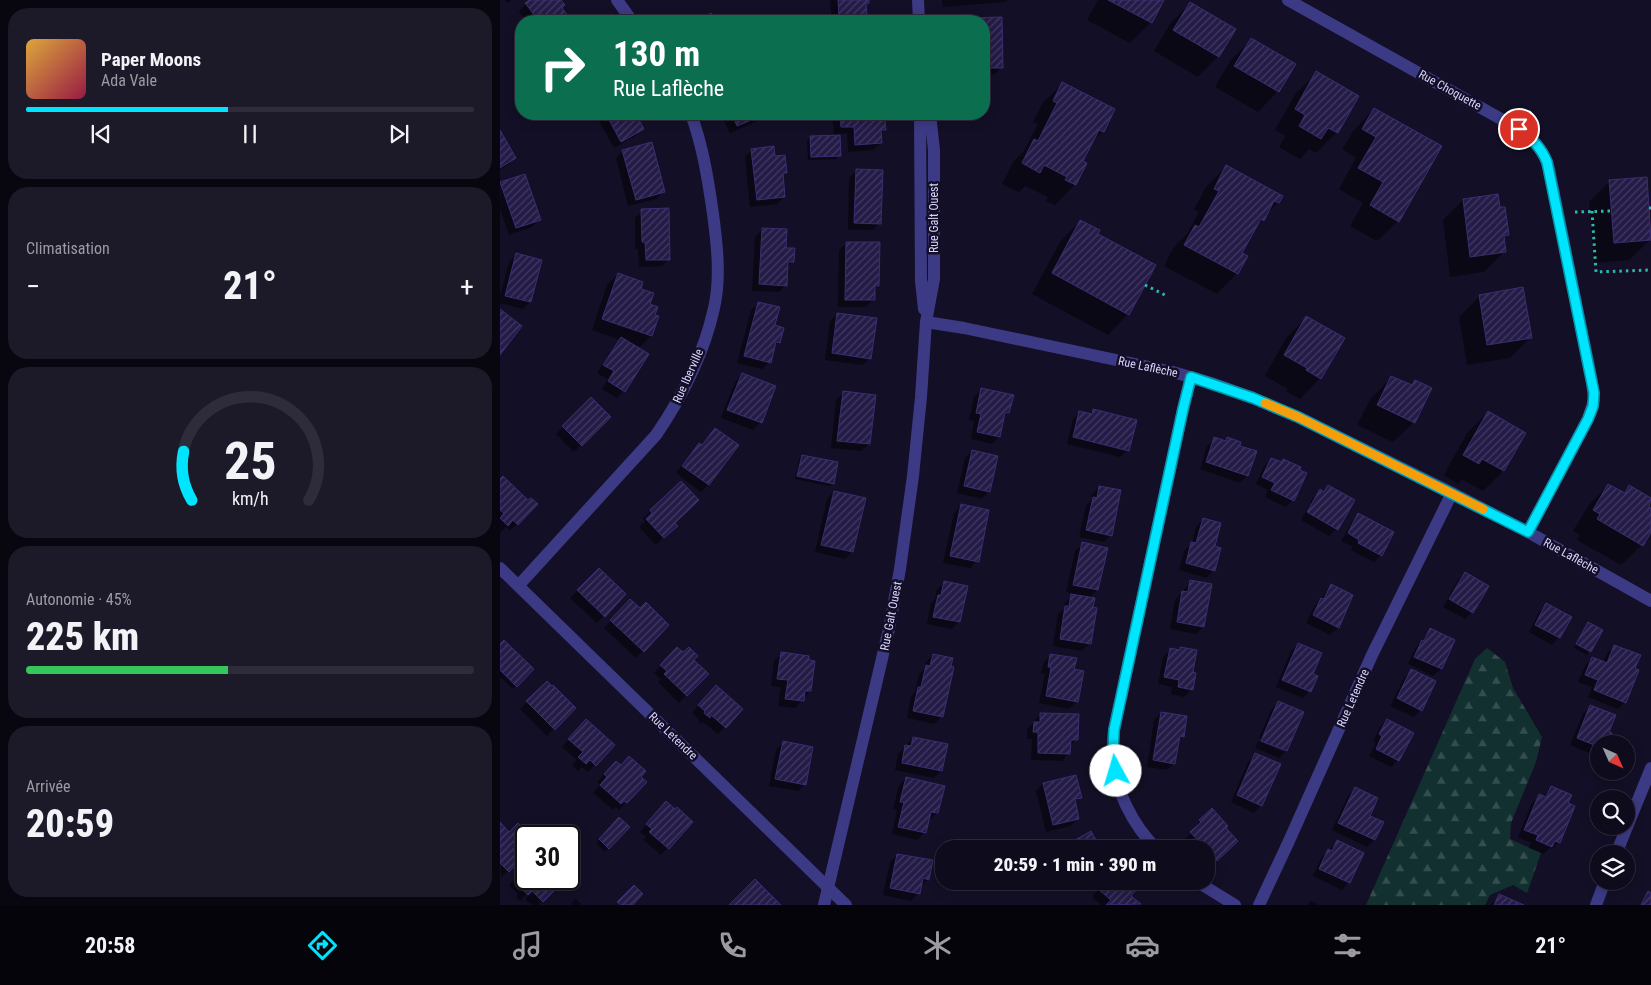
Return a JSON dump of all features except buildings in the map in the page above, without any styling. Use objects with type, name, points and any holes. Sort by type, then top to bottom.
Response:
[{"type":"street","points":[[617,0],[628,15]]},
{"type":"street","points":[[918,0],[919,15]]},
{"type":"street","name":"Rue Choquette","points":[[1288,0],[1519,129],[1535,142],[1544,154],[1549,169],[1581,324],[1594,400],[1588,419],[1528,532]]},
{"type":"street","name":"Rue Iberville","points":[[519,586],[656,436],[673,411],[692,374],[714,308],[718,274],[716,234],[708,173],[693,120]]},
{"type":"street","name":"Rue Galt Ouest","points":[[920,120],[921,281],[926,322]]},
{"type":"street","name":"Rue Galt Ouest","points":[[824,905],[889,630],[900,569],[920,407],[926,322],[934,279],[934,150],[931,120]]},
{"type":"street","name":"Rue Laflèche","points":[[926,322],[1191,377],[1253,398],[1298,417],[1452,493],[1528,532],[1651,601]]},
{"type":"street","points":[[1147,840],[1132,816],[1119,787],[1113,756],[1114,730],[1191,377]]},
{"type":"street","name":"Rue Letendre","points":[[1259,905],[1290,841],[1372,655],[1452,493]]},
{"type":"street","name":"Rue Letendre","points":[[500,568],[846,905]]},
{"type":"street","points":[[1620,845],[1651,768]]},
{"type":"street","points":[[1211,890],[1235,905]]},
{"type":"street","points":[[1596,905],[1602,890]]},
{"type":"path","points":[[1592,211],[1596,272],[1651,270]]},
{"type":"path","points":[[1573,212],[1612,211]]},
{"type":"path","points":[[1145,285],[1165,295]]},
{"type":"green space","points":[[1487,648],[1505,662],[1513,688],[1542,737],[1536,762],[1511,823],[1510,839],[1541,853],[1527,893],[1513,885],[1490,895],[1485,905],[1366,905],[1475,659]]},
{"type":"slow traffic","points":[[1265,403],[1298,417],[1483,509]]},
{"type":"route","points":[[1116,771],[1113,756],[1114,730],[1191,377],[1253,398],[1298,417],[1528,532],[1591,413],[1594,393],[1549,169],[1540,148],[1519,129]]}]
